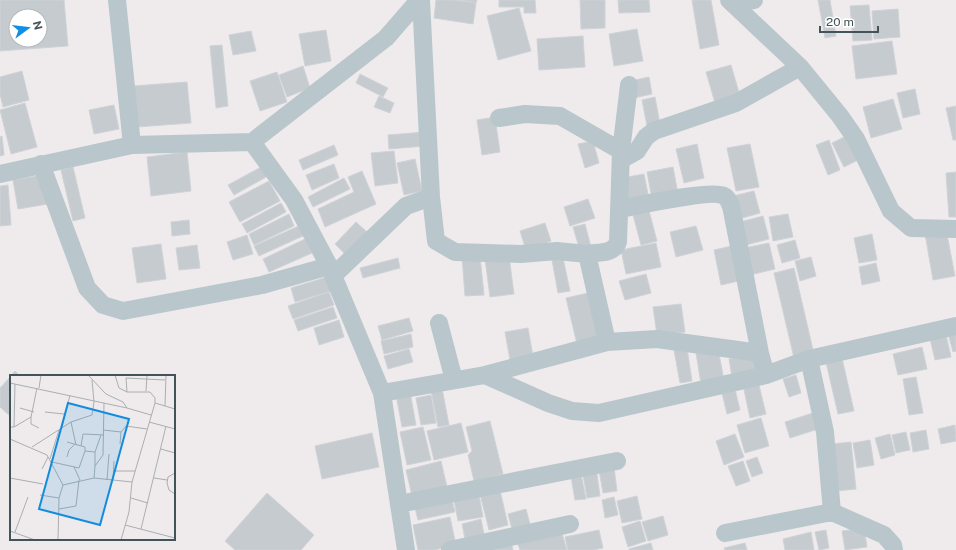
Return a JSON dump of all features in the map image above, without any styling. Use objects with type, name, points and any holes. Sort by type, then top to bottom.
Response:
[{"type":"street","points":[[117,0],[132,145]]},
{"type":"street","points":[[0,174],[132,145],[252,142],[386,38],[420,0]]},
{"type":"street","points":[[420,0],[431,197],[436,241],[455,252],[521,254],[557,251],[587,254],[610,251],[617,247],[621,156],[629,85]]},
{"type":"street","points":[[730,2],[754,0]]},
{"type":"street","points":[[730,2],[800,67],[840,116],[856,139],[891,211],[911,228],[956,229]]},
{"type":"street","points":[[621,156],[637,151],[646,137],[654,131],[736,103],[800,67]]},
{"type":"street","points":[[499,118],[525,114],[560,116],[621,156]]},
{"type":"street","points":[[252,142],[294,200],[331,270],[382,393],[406,550]]},
{"type":"street","points":[[41,164],[87,288],[103,305],[123,311],[262,285],[331,270],[406,206],[431,197]]},
{"type":"street","points":[[619,210],[705,194],[724,195],[731,206],[760,353],[766,375]]},
{"type":"street","points":[[587,254],[607,342]]},
{"type":"street","points":[[439,323],[454,380]]},
{"type":"street","points":[[485,375],[548,404],[572,411],[599,413],[766,375],[809,360],[956,326]]},
{"type":"street","points":[[382,393],[485,375],[607,342],[658,339],[760,353]]},
{"type":"street","points":[[809,360],[825,432],[832,512]]},
{"type":"street","points":[[399,504],[617,461]]},
{"type":"street","points":[[725,533],[832,512],[884,535],[893,545],[894,550]]},
{"type":"street","points":[[450,550],[486,546],[570,524]]},
{"type":"building","points":[[0,0],[64,0],[68,46],[48,47],[48,8],[8,8],[8,48],[41,48],[0,51]]},
{"type":"building","points":[[436,0],[454,0],[476,3],[473,24],[434,18]]},
{"type":"building","points":[[459,0],[477,0],[476,3]]},
{"type":"building","points":[[499,0],[535,0],[536,13],[524,13],[524,7],[499,7]]},
{"type":"building","points":[[580,0],[605,0],[605,28],[581,29]]},
{"type":"building","points":[[618,0],[649,0],[650,12],[619,13]]},
{"type":"building","points":[[692,0],[711,0],[719,45],[700,49]]},
{"type":"building","points":[[818,0],[830,0],[836,36],[825,38]]},
{"type":"building","points":[[869,5],[872,40],[853,41],[850,6]]},
{"type":"building","points":[[519,8],[531,51],[498,60],[487,16]]},
{"type":"building","points":[[898,9],[900,37],[874,39],[872,11]]},
{"type":"building","points":[[637,29],[643,61],[614,66],[609,34]]},
{"type":"building","points":[[326,30],[331,61],[305,66],[299,34]]},
{"type":"building","points":[[251,31],[256,51],[233,55],[229,35]]},
{"type":"building","points":[[583,36],[585,67],[539,70],[537,39]]},
{"type":"building","points":[[892,41],[897,74],[856,79],[852,46]]},
{"type":"building","points":[[222,45],[228,106],[216,108],[210,46]]},
{"type":"building","points":[[731,65],[740,96],[715,103],[706,72]]},
{"type":"building","points":[[303,66],[310,88],[287,97],[279,75]]},
{"type":"building","points":[[22,71],[29,100],[3,107],[0,94],[0,77]]},
{"type":"building","points":[[277,72],[287,102],[260,111],[250,81]]},
{"type":"building","points":[[360,74],[388,88],[383,97],[356,83]]},
{"type":"building","points":[[649,77],[652,94],[634,98],[630,81]]},
{"type":"building","points":[[187,82],[191,123],[137,127],[133,86]]},
{"type":"building","points":[[915,89],[920,114],[903,118],[897,93]]},
{"type":"building","points":[[379,96],[394,103],[390,113],[374,107]]},
{"type":"building","points":[[655,97],[660,124],[647,126],[642,100]]},
{"type":"building","points":[[893,99],[902,129],[871,138],[863,107]]},
{"type":"building","points":[[25,103],[37,147],[11,154],[0,110]]},
{"type":"building","points":[[114,105],[119,129],[94,134],[89,110]]},
{"type":"building","points":[[956,106],[956,140],[953,140],[946,108]]},
{"type":"building","points":[[495,117],[500,152],[482,155],[477,120]]},
{"type":"building","points":[[424,132],[426,146],[389,149],[388,135]]},
{"type":"building","points":[[852,133],[864,157],[844,167],[832,143]]},
{"type":"building","points":[[2,136],[4,155],[0,156],[0,137]]},
{"type":"building","points":[[829,140],[840,170],[828,175],[816,145]]},
{"type":"building","points":[[593,141],[599,163],[585,168],[578,144]]},
{"type":"building","points":[[697,144],[704,178],[684,183],[676,149]]},
{"type":"building","points":[[750,144],[759,187],[736,191],[727,148]]},
{"type":"building","points":[[334,145],[338,155],[303,170],[299,160]]},
{"type":"building","points":[[394,151],[398,183],[375,186],[371,153]]},
{"type":"building","points":[[187,152],[191,191],[151,196],[147,157]]},
{"type":"building","points":[[415,159],[422,191],[404,195],[397,163]]},
{"type":"building","points":[[334,164],[339,178],[312,190],[306,175]]},
{"type":"building","points":[[263,166],[268,176],[234,195],[228,185]]},
{"type":"building","points":[[73,167],[85,218],[73,221],[61,170]]},
{"type":"building","points":[[673,167],[678,194],[652,199],[647,172]]},
{"type":"building","points":[[362,171],[376,204],[325,227],[318,209],[354,192],[348,177]]},
{"type":"building","points":[[956,172],[956,217],[949,217],[946,173]]},
{"type":"building","points":[[644,174],[649,199],[626,204],[622,178]]},
{"type":"building","points":[[43,175],[48,204],[18,209],[13,180]]},
{"type":"building","points":[[344,178],[350,189],[313,207],[308,197]]},
{"type":"building","points":[[269,181],[280,201],[240,222],[229,202]]},
{"type":"building","points":[[8,185],[11,225],[0,226],[0,186]]},
{"type":"building","points":[[754,191],[760,213],[739,219],[733,196]]},
{"type":"building","points":[[588,199],[595,218],[570,226],[564,207]]},
{"type":"building","points":[[281,203],[286,212],[247,233],[242,224]]},
{"type":"building","points":[[648,207],[657,241],[641,245],[632,211]]},
{"type":"building","points":[[289,214],[294,226],[254,245],[249,234]]},
{"type":"building","points":[[788,214],[793,237],[773,241],[769,217]]},
{"type":"building","points":[[763,216],[769,239],[746,245],[740,222]]},
{"type":"building","points":[[189,220],[190,234],[172,236],[171,222]]},
{"type":"building","points":[[356,222],[367,232],[345,254],[335,244]]},
{"type":"building","points":[[545,223],[551,241],[526,250],[520,231]]},
{"type":"building","points":[[585,224],[591,247],[580,251],[573,227]]},
{"type":"building","points":[[945,224],[955,276],[933,280],[924,228]]},
{"type":"building","points":[[301,225],[305,235],[259,256],[254,246]]},
{"type":"building","points":[[696,226],[703,250],[676,257],[670,232]]},
{"type":"building","points":[[872,234],[877,260],[859,263],[854,238]]},
{"type":"building","points":[[247,235],[253,254],[233,260],[227,242]]},
{"type":"building","points":[[305,239],[312,253],[269,272],[263,259]]},
{"type":"building","points":[[795,240],[800,258],[782,263],[777,245]]},
{"type":"building","points":[[656,243],[661,267],[626,274],[621,250]]},
{"type":"building","points":[[769,243],[775,269],[750,275],[744,248]]},
{"type":"building","points":[[161,244],[166,279],[137,283],[132,248]]},
{"type":"building","points":[[197,245],[200,268],[179,270],[176,248]]},
{"type":"building","points":[[736,245],[743,280],[721,285],[714,250]]},
{"type":"building","points":[[480,256],[484,295],[465,296],[462,257]]},
{"type":"building","points":[[509,256],[514,294],[490,297],[485,259]]},
{"type":"building","points":[[811,257],[816,276],[800,281],[795,261]]},
{"type":"building","points":[[398,258],[400,268],[363,278],[360,268]]},
{"type":"building","points":[[563,258],[570,291],[558,293],[552,260]]},
{"type":"building","points":[[876,263],[880,281],[862,285],[859,267]]},
{"type":"building","points":[[794,268],[814,354],[794,358],[774,273]]},
{"type":"building","points":[[646,274],[651,293],[625,300],[619,281]]},
{"type":"building","points":[[327,277],[331,291],[295,302],[291,288]]},
{"type":"building","points":[[329,292],[334,305],[293,319],[288,306]]},
{"type":"building","points":[[588,293],[598,339],[577,344],[566,298]]},
{"type":"building","points":[[681,304],[685,332],[657,335],[653,307]]},
{"type":"building","points":[[333,307],[337,318],[298,331],[294,320]]},
{"type":"building","points":[[409,318],[413,331],[382,340],[378,326]]},
{"type":"building","points":[[339,320],[344,337],[319,345],[314,328]]},
{"type":"building","points":[[956,324],[956,351],[953,352],[946,326]]},
{"type":"building","points":[[944,326],[951,357],[935,360],[928,330]]},
{"type":"building","points":[[528,328],[533,356],[510,360],[505,332]]},
{"type":"building","points":[[411,334],[413,347],[384,354],[381,341]]},
{"type":"building","points":[[922,347],[927,369],[898,375],[893,354]]},
{"type":"building","points":[[687,348],[692,381],[680,383],[674,350]]},
{"type":"building","points":[[409,349],[413,362],[388,369],[384,356]]},
{"type":"building","points":[[718,349],[724,380],[701,384],[696,353]]},
{"type":"building","points":[[753,354],[756,372],[732,377],[729,359]]},
{"type":"building","points":[[842,358],[854,411],[838,414],[826,362]]},
{"type":"building","points":[[15,371],[19,375],[12,375]]},
{"type":"building","points":[[796,375],[801,393],[789,397],[783,379]]},
{"type":"building","points":[[10,377],[10,416],[0,407],[0,388]]},
{"type":"building","points":[[916,377],[923,413],[909,415],[903,379]]},
{"type":"building","points":[[758,381],[766,414],[750,418],[743,385]]},
{"type":"building","points":[[442,388],[449,425],[438,427],[431,390]]},
{"type":"building","points":[[735,389],[740,410],[727,414],[722,393]]},
{"type":"building","points":[[410,392],[416,425],[402,427],[396,395]]},
{"type":"building","points":[[431,395],[436,423],[421,425],[416,398]]},
{"type":"building","points":[[813,413],[818,429],[790,438],[785,422]]},
{"type":"building","points":[[761,418],[769,446],[745,453],[737,425]]},
{"type":"building","points":[[490,421],[503,474],[474,481],[468,455],[472,451],[466,427]]},
{"type":"building","points":[[461,423],[468,452],[434,460],[427,431]]},
{"type":"building","points":[[955,425],[956,441],[941,444],[938,429]]},
{"type":"building","points":[[423,427],[431,460],[407,465],[400,432]]},
{"type":"building","points":[[926,430],[929,449],[913,452],[910,433]]},
{"type":"building","points":[[906,432],[910,450],[896,453],[892,435]]},
{"type":"building","points":[[372,433],[379,467],[322,479],[315,446]]},
{"type":"building","points":[[735,434],[744,457],[724,465],[716,441]]},
{"type":"building","points":[[890,434],[895,455],[881,459],[875,438]]},
{"type":"building","points":[[870,440],[874,465],[857,468],[853,443]]},
{"type":"building","points":[[851,442],[856,489],[837,491],[832,444]]},
{"type":"building","points":[[757,457],[763,473],[752,477],[746,461]]},
{"type":"building","points":[[441,461],[447,487],[412,496],[406,470]]},
{"type":"building","points":[[743,461],[750,481],[736,486],[728,466]]},
{"type":"building","points":[[596,467],[600,496],[587,498],[582,469]]},
{"type":"building","points":[[614,467],[617,491],[603,493],[599,470]]},
{"type":"building","points":[[580,469],[586,499],[575,500],[570,471]]},
{"type":"building","points":[[500,490],[508,525],[489,530],[480,494]]},
{"type":"building","points":[[267,493],[314,535],[301,550],[235,550],[225,541]]},
{"type":"building","points":[[479,495],[483,517],[458,521],[454,500]]},
{"type":"building","points":[[451,496],[455,512],[418,520],[414,504]]},
{"type":"building","points":[[637,496],[642,519],[622,523],[617,501]]},
{"type":"building","points":[[614,497],[618,515],[605,518],[602,500]]},
{"type":"building","points":[[526,509],[531,528],[513,533],[508,514]]},
{"type":"building","points":[[663,516],[668,535],[648,541],[642,522]]},
{"type":"building","points":[[450,517],[456,545],[434,550],[418,550],[413,525]]},
{"type":"building","points":[[481,519],[485,539],[466,544],[462,524]]},
{"type":"building","points":[[640,521],[646,541],[628,547],[622,527]]},
{"type":"building","points":[[864,528],[867,547],[845,550],[842,531]]},
{"type":"building","points":[[561,530],[567,550],[520,550],[517,542]]},
{"type":"building","points":[[599,530],[603,548],[593,550],[568,550],[565,537]]},
{"type":"building","points":[[826,530],[829,548],[819,550],[815,532]]},
{"type":"building","points":[[811,532],[814,550],[785,550],[783,539]]},
{"type":"building","points":[[510,538],[513,550],[490,550]]},
{"type":"building","points":[[651,543],[653,550],[629,550],[629,549]]},
{"type":"building","points":[[745,543],[747,550],[725,550],[724,548]]}]
